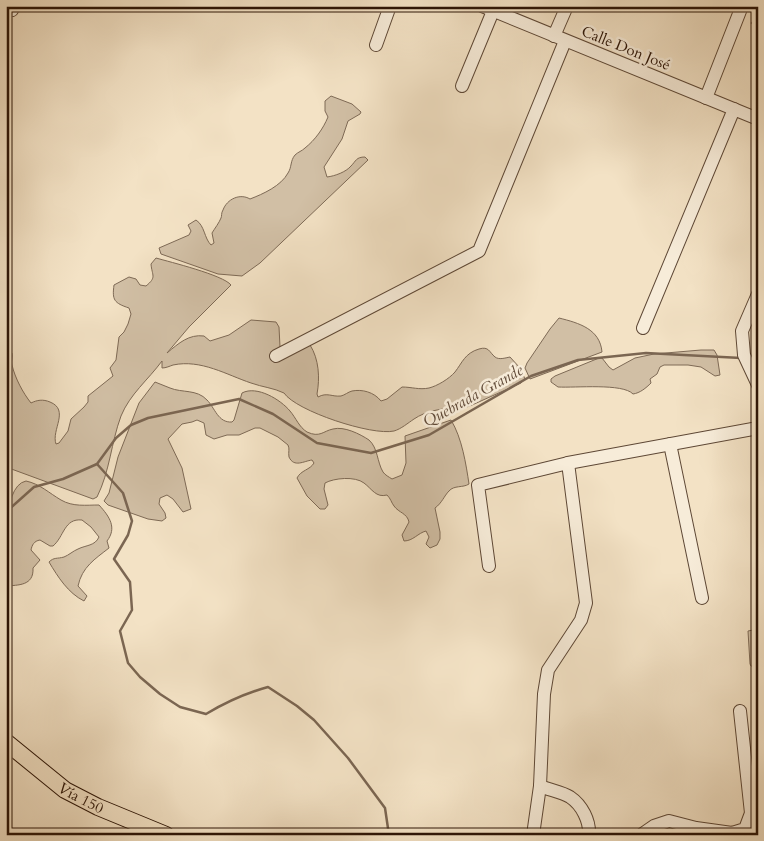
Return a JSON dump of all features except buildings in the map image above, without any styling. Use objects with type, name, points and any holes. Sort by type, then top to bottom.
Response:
[{"type":"main road","name":"Vía 150","points":[[6,742],[65,790],[98,807],[166,835]]},
{"type":"street","points":[[6,8],[12,10],[14,6]]},
{"type":"street","points":[[376,45],[390,6]]},
{"type":"street","points":[[276,356],[479,251],[560,38],[567,6]]},
{"type":"street","points":[[706,98],[742,6]]},
{"type":"street","points":[[462,86],[487,9]]},
{"type":"street","name":"Calle Don José","points":[[487,9],[758,119]]},
{"type":"street","points":[[643,328],[734,109]]},
{"type":"street","points":[[758,294],[742,331],[744,356],[758,385]]},
{"type":"street","points":[[489,566],[478,485],[568,463],[758,428]]},
{"type":"street","points":[[670,444],[702,598]]},
{"type":"street","points":[[533,835],[540,786],[544,694],[548,670],[581,620],[586,603],[568,463]]},
{"type":"street","points":[[641,835],[654,826],[669,821],[696,828],[732,833],[745,829],[751,813],[740,711]]},
{"type":"street","points":[[540,786],[570,797],[581,808],[590,825],[589,835]]},
{"type":"shaded area","points":[[331,96],[352,104],[361,112],[348,121],[342,139],[324,167],[327,177],[343,172],[360,158],[365,157],[368,160],[260,263],[242,276],[218,274],[161,254],[159,248],[189,235],[191,231],[188,225],[196,220],[201,225],[211,245],[214,243],[212,233],[220,220],[222,211],[231,200],[238,197],[250,199],[266,192],[281,182],[289,171],[295,155],[312,141],[324,126],[328,117],[325,111],[325,101]]},
{"type":"shaded area","points":[[156,258],[207,273],[231,285],[189,327],[167,353],[180,343],[194,336],[204,336],[210,341],[229,335],[251,320],[276,322],[279,327],[280,347],[310,345],[318,369],[318,397],[327,395],[341,396],[360,390],[371,393],[381,401],[387,399],[402,387],[429,388],[450,377],[467,356],[482,348],[487,349],[497,358],[510,357],[520,368],[525,379],[521,383],[456,411],[454,408],[433,411],[419,416],[397,430],[383,432],[335,421],[303,407],[280,391],[251,383],[214,369],[194,364],[173,365],[162,368],[162,361],[134,394],[121,416],[105,477],[97,497],[93,499],[6,467],[6,347],[12,353],[12,365],[17,380],[31,403],[40,400],[47,401],[59,410],[59,421],[55,439],[56,444],[59,443],[68,431],[71,419],[88,402],[88,396],[113,376],[110,368],[116,360],[119,337],[124,332],[131,314],[129,308],[115,300],[113,294],[114,285],[129,277],[136,279],[140,285],[146,286],[153,278],[151,264]]},
{"type":"shaded area","points":[[559,318],[574,322],[593,332],[602,352],[530,379],[525,368],[527,363]]},
{"type":"shaded area","points":[[714,350],[717,355],[720,375],[715,376],[701,367],[664,365],[650,379],[651,383],[649,385],[633,394],[619,388],[609,387],[558,387],[551,382],[551,379],[555,376],[599,358],[602,358],[613,370],[635,358],[654,354]]},
{"type":"shaded area","points":[[155,382],[175,390],[199,394],[210,403],[220,418],[227,422],[234,420],[242,393],[248,391],[261,392],[275,398],[286,407],[302,428],[311,434],[318,434],[337,428],[357,433],[369,440],[374,447],[383,472],[392,479],[402,475],[406,463],[405,436],[451,420],[461,443],[469,484],[451,489],[435,508],[440,539],[437,545],[430,548],[426,544],[429,537],[426,531],[410,540],[404,541],[402,535],[409,522],[408,519],[396,508],[387,495],[377,494],[364,483],[355,479],[344,478],[334,480],[325,483],[324,489],[328,505],[325,509],[320,509],[307,496],[297,478],[314,463],[312,460],[299,463],[294,462],[289,457],[288,445],[278,437],[260,428],[255,428],[239,435],[227,435],[214,439],[206,435],[204,423],[197,420],[182,424],[168,439],[182,468],[191,509],[183,512],[173,499],[167,495],[160,498],[159,504],[166,518],[162,521],[148,519],[108,505],[104,501],[109,493],[118,457],[139,403]]},
{"type":"shaded area","points":[[26,481],[40,486],[70,504],[99,505],[109,518],[112,532],[107,541],[109,548],[90,564],[80,579],[78,586],[87,596],[84,601],[68,589],[49,562],[93,544],[97,540],[99,537],[82,520],[71,522],[53,546],[40,540],[35,542],[31,550],[40,560],[33,568],[31,578],[24,583],[6,586],[5,544],[8,511],[12,496],[18,486]]},
{"type":"shaded area","points":[[758,629],[758,667],[751,666],[750,664],[748,631]]},
{"type":"waterway","points":[[752,23],[758,24]]},
{"type":"waterway","name":"Quebrada Grande","points":[[6,512],[34,487],[63,479],[97,464],[116,438],[131,425],[148,418],[239,399],[273,414],[317,443],[371,453],[429,435],[531,376],[578,360],[646,353],[741,358]]},
{"type":"waterway","name":"Quebrada Grande","points":[[749,358],[758,359]]},
{"type":"waterway","points":[[97,464],[123,493],[132,521],[128,535],[114,559],[130,582],[132,610],[120,631],[128,663],[140,677],[160,694],[180,707],[206,714],[236,698],[268,687],[297,706],[314,720],[348,758],[385,808],[389,835]]}]
